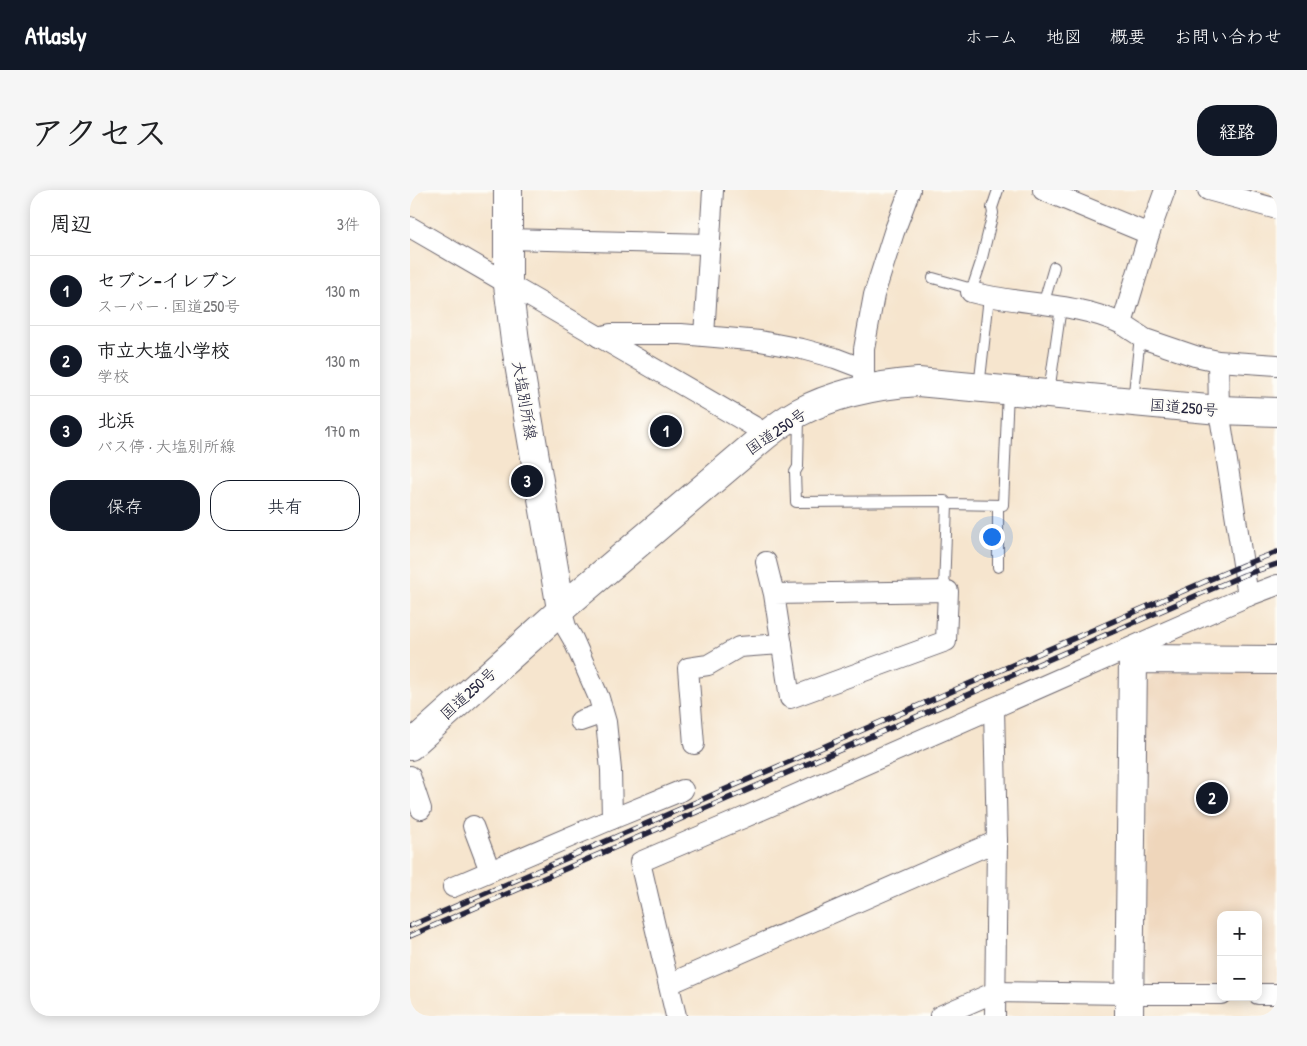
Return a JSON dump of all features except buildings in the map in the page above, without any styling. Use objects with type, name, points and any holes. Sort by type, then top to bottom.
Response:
[{"type":"main road","name":"大塩別所線","points":[[508,190],[508,285],[515,341],[561,609]]},
{"type":"main road","name":"国道250号","points":[[410,746],[561,609],[694,494],[767,434],[799,413],[864,379],[889,384],[918,382],[1219,410],[1277,412]]},
{"type":"main road","points":[[1129,1005],[1133,653],[1277,660]]},
{"type":"street","points":[[704,336],[713,190]]},
{"type":"street","points":[[864,379],[864,350],[874,295],[894,232],[910,190]]},
{"type":"street","points":[[1043,190],[1149,234]]},
{"type":"street","points":[[1122,324],[1149,234],[1165,190]]},
{"type":"street","points":[[1208,190],[1277,209]]},
{"type":"street","points":[[410,227],[767,434]]},
{"type":"street","points":[[507,239],[710,244]]},
{"type":"street","points":[[977,292],[1082,311],[1114,320],[1145,339],[1195,356],[1218,361],[1277,365]]},
{"type":"street","points":[[599,337],[611,334],[681,334],[760,341],[835,358],[864,379]]},
{"type":"street","points":[[1218,361],[1219,410],[1248,596]]},
{"type":"street","points":[[766,562],[774,594],[790,698],[946,641],[948,591],[774,594]]},
{"type":"street","points":[[676,1016],[640,862],[994,708],[1133,653],[1248,596],[1277,585]]},
{"type":"street","points":[[561,609],[566,627],[573,639],[604,713],[611,770],[612,819]]},
{"type":"street","points":[[700,733],[688,668],[708,665],[739,648],[782,644]]},
{"type":"street","points":[[994,708],[997,841],[995,1016]]},
{"type":"street","points":[[580,721],[604,713]]},
{"type":"street","points":[[410,776],[421,809]]},
{"type":"street","points":[[453,887],[683,790]]},
{"type":"street","points":[[473,826],[490,871]]},
{"type":"street","points":[[669,984],[997,841]]},
{"type":"street","points":[[940,1016],[995,992],[1129,1005],[1217,994]]},
{"type":"street","points":[[1262,994],[1277,994]]},
{"type":"lane","points":[[979,388],[977,292],[980,262],[998,190]]},
{"type":"lane","points":[[1049,394],[1054,267]]},
{"type":"lane","points":[[933,278],[977,292]]},
{"type":"lane","points":[[1133,402],[1140,336]]},
{"type":"lane","points":[[799,413],[798,467],[795,472],[796,502],[946,501],[948,504],[1003,505],[1008,390]]},
{"type":"lane","points":[[944,591],[948,504]]},
{"type":"lane","points":[[998,505],[998,567]]},
{"type":"shaded area","points":[[1156,672],[1277,672],[1277,984],[1262,984],[1262,911],[1217,911],[1217,984],[1151,984],[1146,973],[1147,682]]},
{"type":"railway","points":[[410,926],[1243,565],[1277,552]]},
{"type":"railway","points":[[410,936],[1244,575],[1277,564]]},
{"type":"place","name":"セブン-イレブン","points":[[666,431]]},
{"type":"place","name":"北浜","points":[[527,481]]},
{"type":"place","name":"市立大塩小学校","points":[[1212,798]]}]
